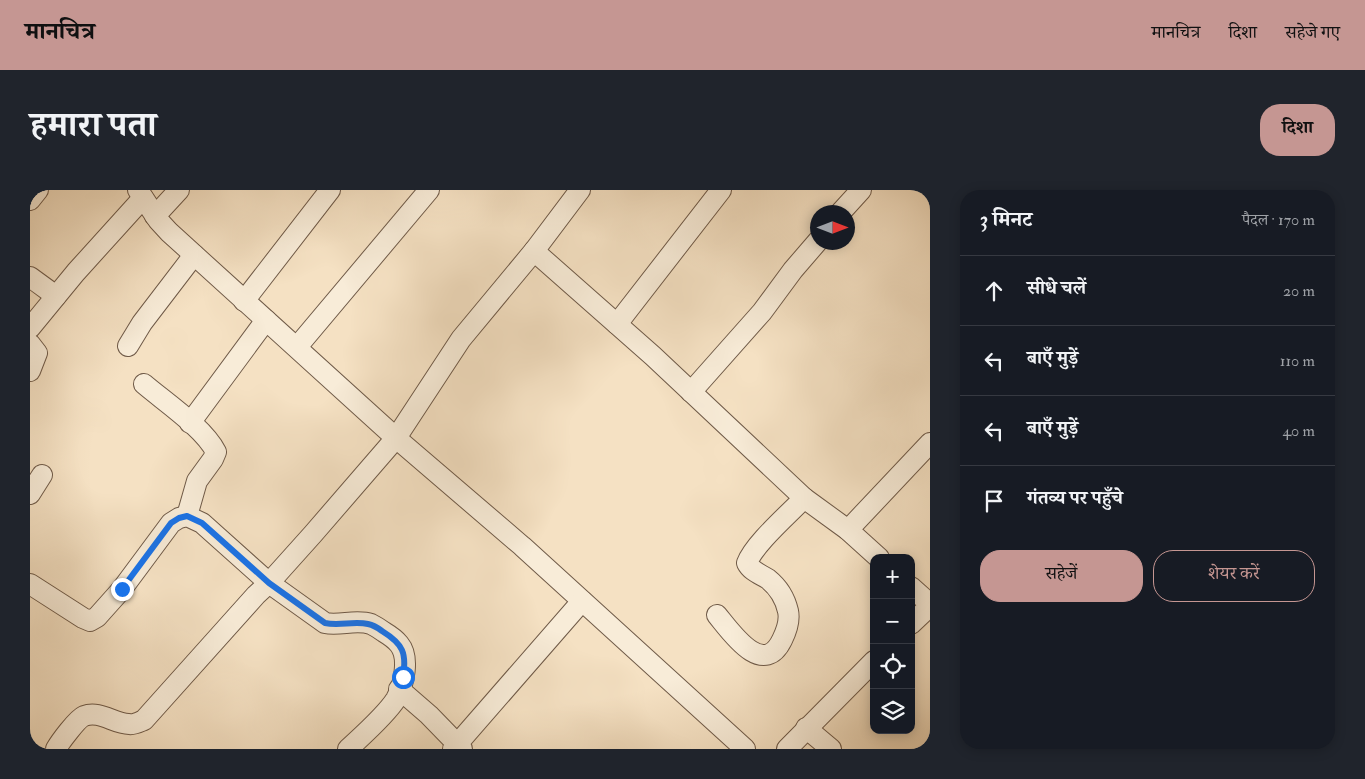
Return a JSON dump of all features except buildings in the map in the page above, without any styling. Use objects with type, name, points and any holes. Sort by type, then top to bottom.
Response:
[{"type":"street","points":[[30,200],[38,190]]},
{"type":"street","points":[[155,216],[179,190]]},
{"type":"street","points":[[244,301],[330,190]]},
{"type":"street","points":[[297,347],[429,190]]},
{"type":"street","points":[[56,749],[81,717],[91,715],[105,717],[127,724],[134,724],[144,720],[269,583],[396,438],[461,339],[580,190]]},
{"type":"street","points":[[617,324],[721,190]]},
{"type":"street","points":[[848,205],[861,190]]},
{"type":"street","points":[[30,328],[140,194],[169,232],[244,301],[396,438],[496,523],[745,749]]},
{"type":"street","points":[[534,250],[617,324],[804,498],[848,530],[875,554]]},
{"type":"street","points":[[691,392],[762,312],[810,250]]},
{"type":"street","points":[[128,346],[142,323],[194,255]]},
{"type":"street","points":[[30,277],[56,296]]},
{"type":"street","points":[[190,423],[266,320]]},
{"type":"street","points":[[30,344],[37,353],[30,371]]},
{"type":"street","points":[[144,384],[190,423],[208,440],[216,452],[198,481],[187,516]]},
{"type":"street","points":[[848,530],[930,443]]},
{"type":"street","points":[[30,494],[42,475]]},
{"type":"street","points":[[717,615],[742,644],[756,654],[769,654],[780,646],[786,632],[789,613],[784,600],[778,588],[750,568],[747,563],[764,540],[804,498]]},
{"type":"street","points":[[32,590],[90,621],[97,617],[122,589],[171,523],[187,516],[202,523],[269,583],[325,623],[335,625],[370,624],[391,636],[400,644],[404,652],[405,666],[396,698],[388,709],[348,749]]},
{"type":"street","points":[[915,591],[930,605],[915,620]]},
{"type":"street","points":[[399,689],[429,715],[458,748],[582,601]]},
{"type":"street","points":[[787,749],[870,666]]},
{"type":"street","points":[[806,728],[831,749]]},
{"type":"route","points":[[122,589],[171,523],[187,516],[202,523],[269,583],[325,623],[335,625],[370,624],[391,636],[400,644],[404,652],[405,666],[403,677]]}]
